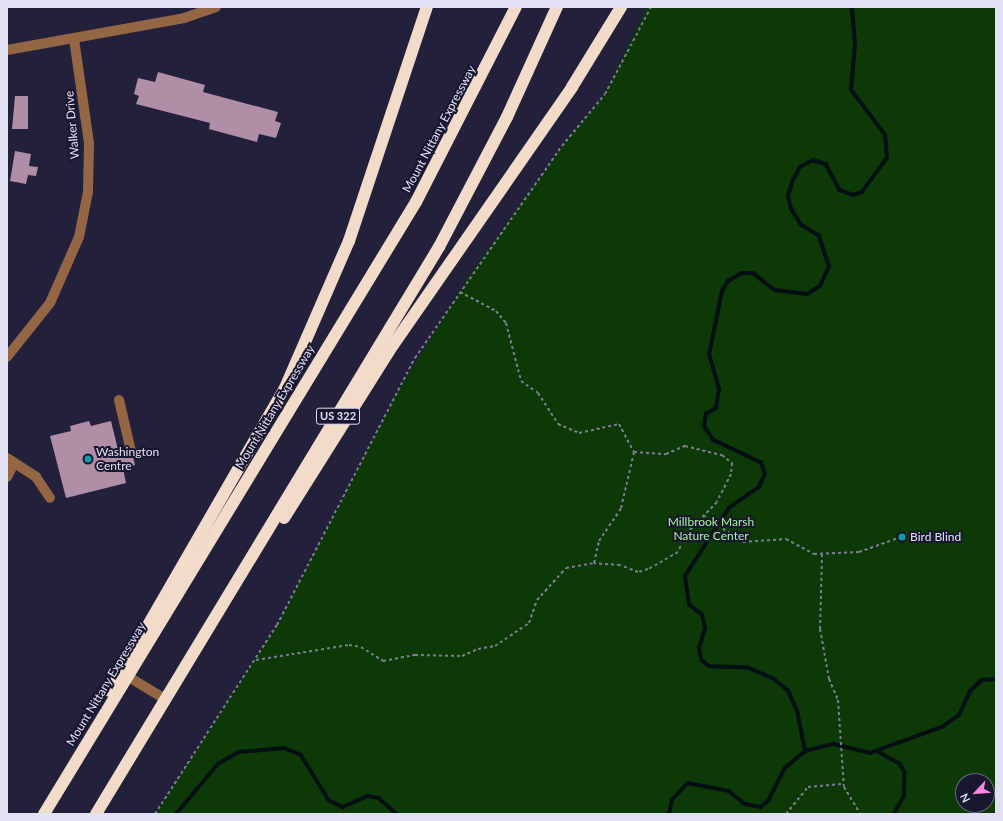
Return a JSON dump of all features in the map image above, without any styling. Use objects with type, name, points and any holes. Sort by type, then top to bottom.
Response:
[{"type":"highway","points":[[80,753],[120,670],[285,388],[349,241],[427,7]]},
{"type":"highway","name":"Mount Nittany Expressway","points":[[44,814],[416,202],[516,7]]},
{"type":"highway","name":"US 322","points":[[96,813],[439,247],[508,116],[557,7]]},
{"type":"highway","points":[[234,585],[294,505],[393,345],[572,87],[621,7]]},
{"type":"street","points":[[7,50],[184,18],[216,7]]},
{"type":"street","name":"Walker Drive","points":[[7,357],[50,303],[79,237],[88,192],[89,143],[74,39]]},
{"type":"street","points":[[119,400],[131,451]]},
{"type":"street","points":[[7,477],[10,462],[36,477],[50,498]]},
{"type":"street","points":[[127,676],[165,699]]},
{"type":"path","points":[[156,814],[256,660],[310,565],[415,358],[562,146],[605,94],[651,7]]},
{"type":"path","points":[[460,292],[496,311],[506,323],[521,381],[538,393],[558,424],[580,433],[619,424],[634,452],[621,508],[599,541],[594,564]]},
{"type":"path","points":[[256,660],[349,645],[361,647],[387,662],[415,654],[462,656],[478,649],[495,646],[529,623],[537,600],[566,568],[601,564],[620,565],[638,572],[648,569],[678,552],[685,535],[702,514],[720,497],[733,469],[725,456],[685,446],[666,454],[634,452]]},
{"type":"path","points":[[702,514],[743,542],[786,539],[814,554],[859,552],[901,537]]},
{"type":"path","points":[[822,554],[820,629],[829,679],[838,700],[844,784],[860,814]]},
{"type":"path","points":[[786,814],[806,789],[816,784],[844,784]]},
{"type":"green space","name":"Millbrook Marsh Nature Center","points":[[647,7],[996,7],[996,814],[155,814],[277,625],[398,391],[467,279],[562,146],[603,97]]},
{"type":"building","points":[[158,72],[205,85],[203,92],[278,112],[275,121],[281,123],[276,138],[259,134],[257,142],[209,129],[210,123],[136,104],[139,96],[134,94],[138,78],[155,82]]},
{"type":"building","points":[[15,96],[28,96],[28,129],[12,129]]},
{"type":"building","points":[[15,151],[31,154],[29,166],[38,167],[36,176],[28,175],[26,184],[10,181]]},
{"type":"building","name":"Washington Centre","points":[[89,421],[91,426],[111,421],[120,458],[133,457],[135,465],[123,468],[126,483],[66,498],[50,436],[71,431],[70,426]]},
{"type":"waterway","points":[[669,814],[672,800],[688,783],[729,791],[745,804],[761,807],[768,801],[785,768],[805,751],[797,711],[788,691],[773,679],[748,668],[710,667],[701,660],[699,648],[705,628],[702,615],[689,605],[685,576],[729,508],[759,487],[765,474],[761,463],[713,440],[704,426],[706,414],[716,408],[719,389],[709,355],[722,291],[728,281],[742,273],[753,273],[775,290],[807,294],[820,286],[829,267],[819,236],[801,225],[791,209],[788,196],[793,180],[800,167],[813,160],[826,164],[840,190],[853,195],[862,192],[887,158],[885,135],[851,90],[855,44],[852,7]]},
{"type":"waterway","points":[[805,751],[834,744],[870,753],[942,727],[959,715],[970,691],[982,680],[996,679]]},
{"type":"waterway","points":[[176,814],[218,764],[239,752],[284,748],[301,755],[329,800],[343,807],[368,796],[379,798],[397,814]]},
{"type":"waterway","points":[[877,751],[900,764],[905,772],[904,797],[894,814]]},
{"type":"place","name":"Washington Centre","points":[[88,459]]},
{"type":"place","name":"Bird Blind","points":[[902,537]]}]
